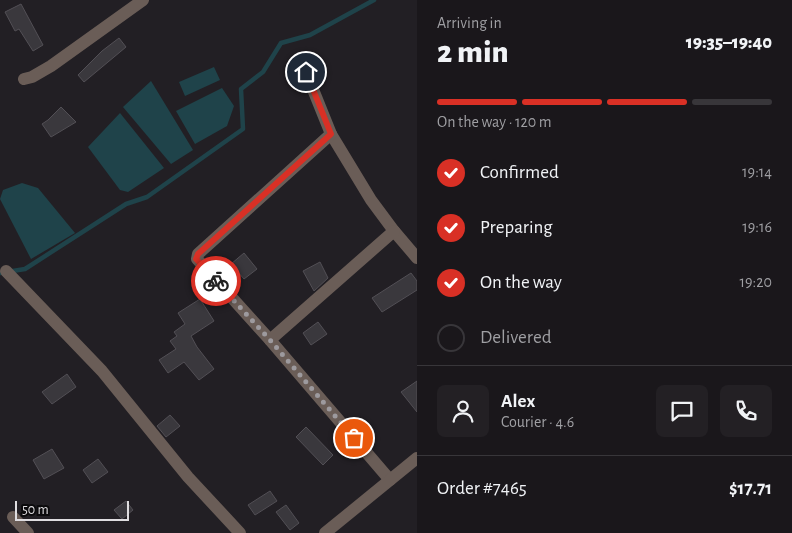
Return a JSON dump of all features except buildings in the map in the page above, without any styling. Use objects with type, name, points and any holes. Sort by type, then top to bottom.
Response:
[{"type":"street","points":[[24,79],[32,77],[51,66],[143,0]]},
{"type":"street","points":[[306,72],[331,134],[371,200],[417,258]]},
{"type":"street","points":[[331,134],[197,256],[198,261],[270,340],[390,480]]},
{"type":"street","points":[[270,340],[394,231]]},
{"type":"street","points":[[6,271],[102,371],[188,478],[240,533]]},
{"type":"street","points":[[325,533],[390,480],[415,463]]},
{"type":"street","points":[[14,517],[28,533]]},
{"type":"water","points":[[214,67],[220,80],[185,96],[179,82]]},
{"type":"water","points":[[151,81],[193,150],[171,164],[123,107]]},
{"type":"water","points":[[222,88],[234,106],[227,126],[195,144],[176,111]]},
{"type":"water","points":[[120,113],[164,168],[128,192],[120,190],[88,147]]},
{"type":"water","points":[[22,183],[38,188],[75,233],[31,259],[0,199],[3,190]]},
{"type":"waterway","points":[[0,273],[25,269],[126,204],[147,197],[243,129],[241,89],[263,72],[281,43],[310,35],[374,0]]},
{"type":"way so far","points":[[216,281],[270,340],[354,438]]},
{"type":"route","points":[[216,281],[196,259],[198,254],[331,134],[306,72]]}]
